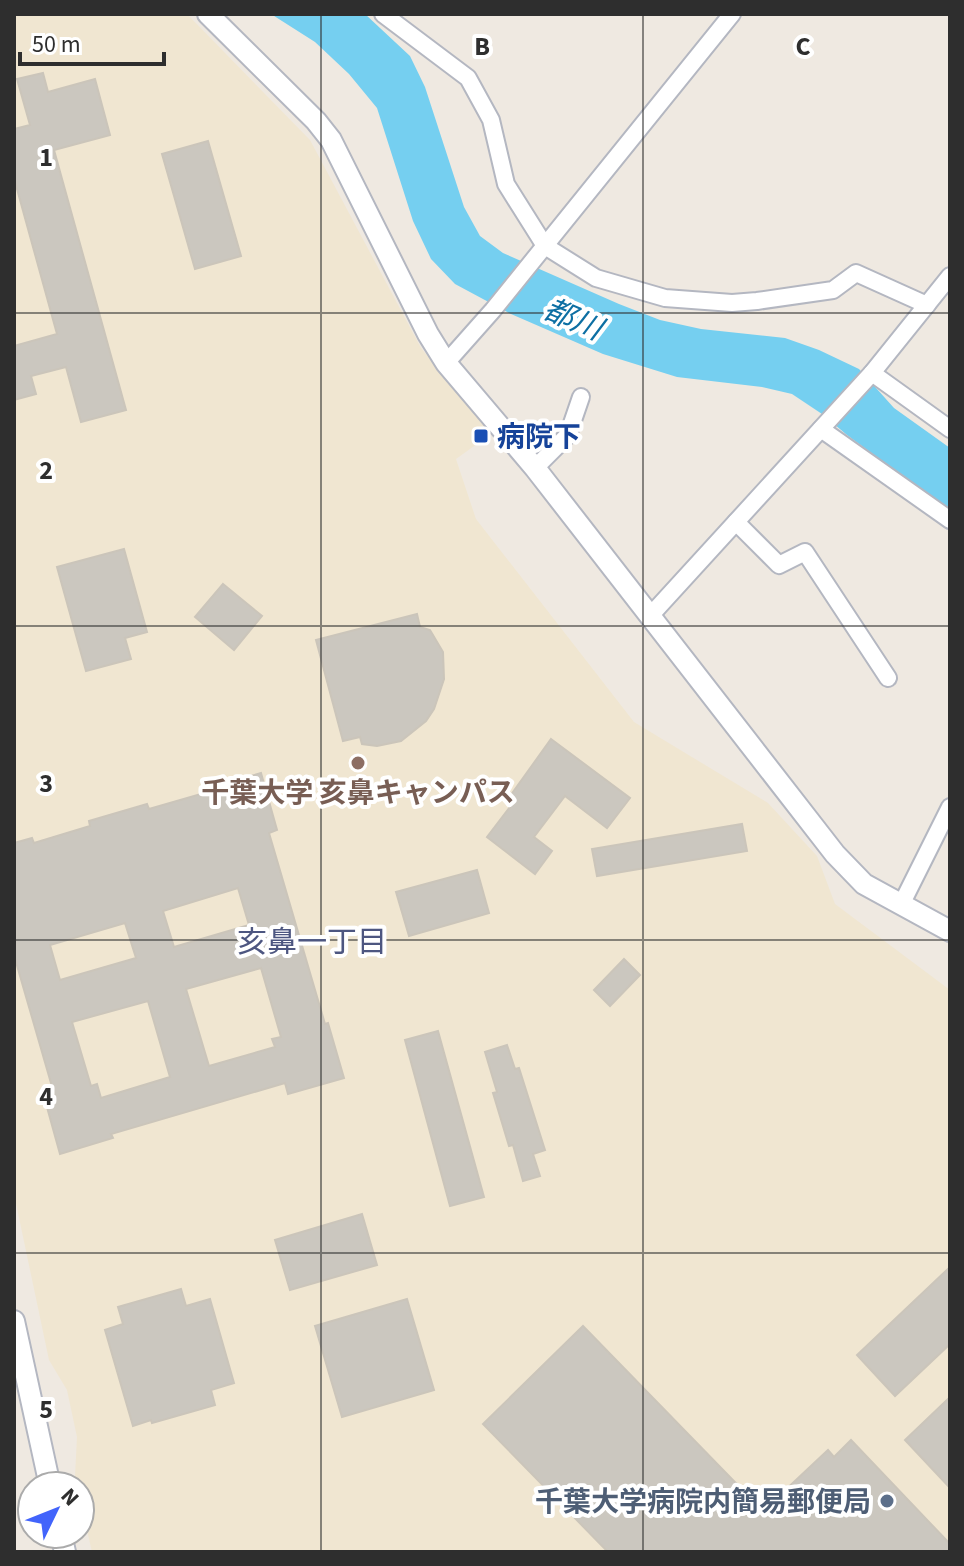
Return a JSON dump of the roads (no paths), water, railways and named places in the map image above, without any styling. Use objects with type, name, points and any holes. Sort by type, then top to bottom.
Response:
[{"type":"street","points":[[208,14],[316,121],[331,140],[428,334],[446,363],[535,468],[835,854],[864,884],[950,931]]},
{"type":"street","points":[[383,14],[468,78],[491,120],[506,184],[540,252],[596,278],[665,298],[732,303],[757,301],[833,290],[856,273],[927,305]]},
{"type":"street","points":[[446,363],[493,310],[732,14]]},
{"type":"street","points":[[650,616],[872,373],[950,276]]},
{"type":"street","points":[[872,373],[950,429]]},
{"type":"street","points":[[535,468],[568,435],[581,397]]},
{"type":"street","points":[[821,429],[950,520]]},
{"type":"street","points":[[736,522],[779,565],[805,552],[888,678]]},
{"type":"street","points":[[901,905],[950,807]]},
{"type":"street","points":[[14,1321],[47,1470]]},
{"type":"water","name":"都川","points":[[271,14],[365,14],[410,56],[425,87],[464,207],[480,236],[503,253],[660,320],[701,329],[785,338],[859,369],[894,408],[950,448],[950,511],[792,394],[762,387],[677,377],[603,354],[511,314],[455,284],[431,259],[413,221],[377,108],[349,74],[315,42]]},
{"type":"place","name":"病院下","points":[[481,436]]},
{"type":"place","name":"千葉大学 亥鼻キャンパス","points":[[358,763]]},
{"type":"place","name":"千葉大学病院内簡易郵便局","points":[[887,1501]]},
{"type":"district","name":"亥鼻一丁目","points":[[312,942]]}]
